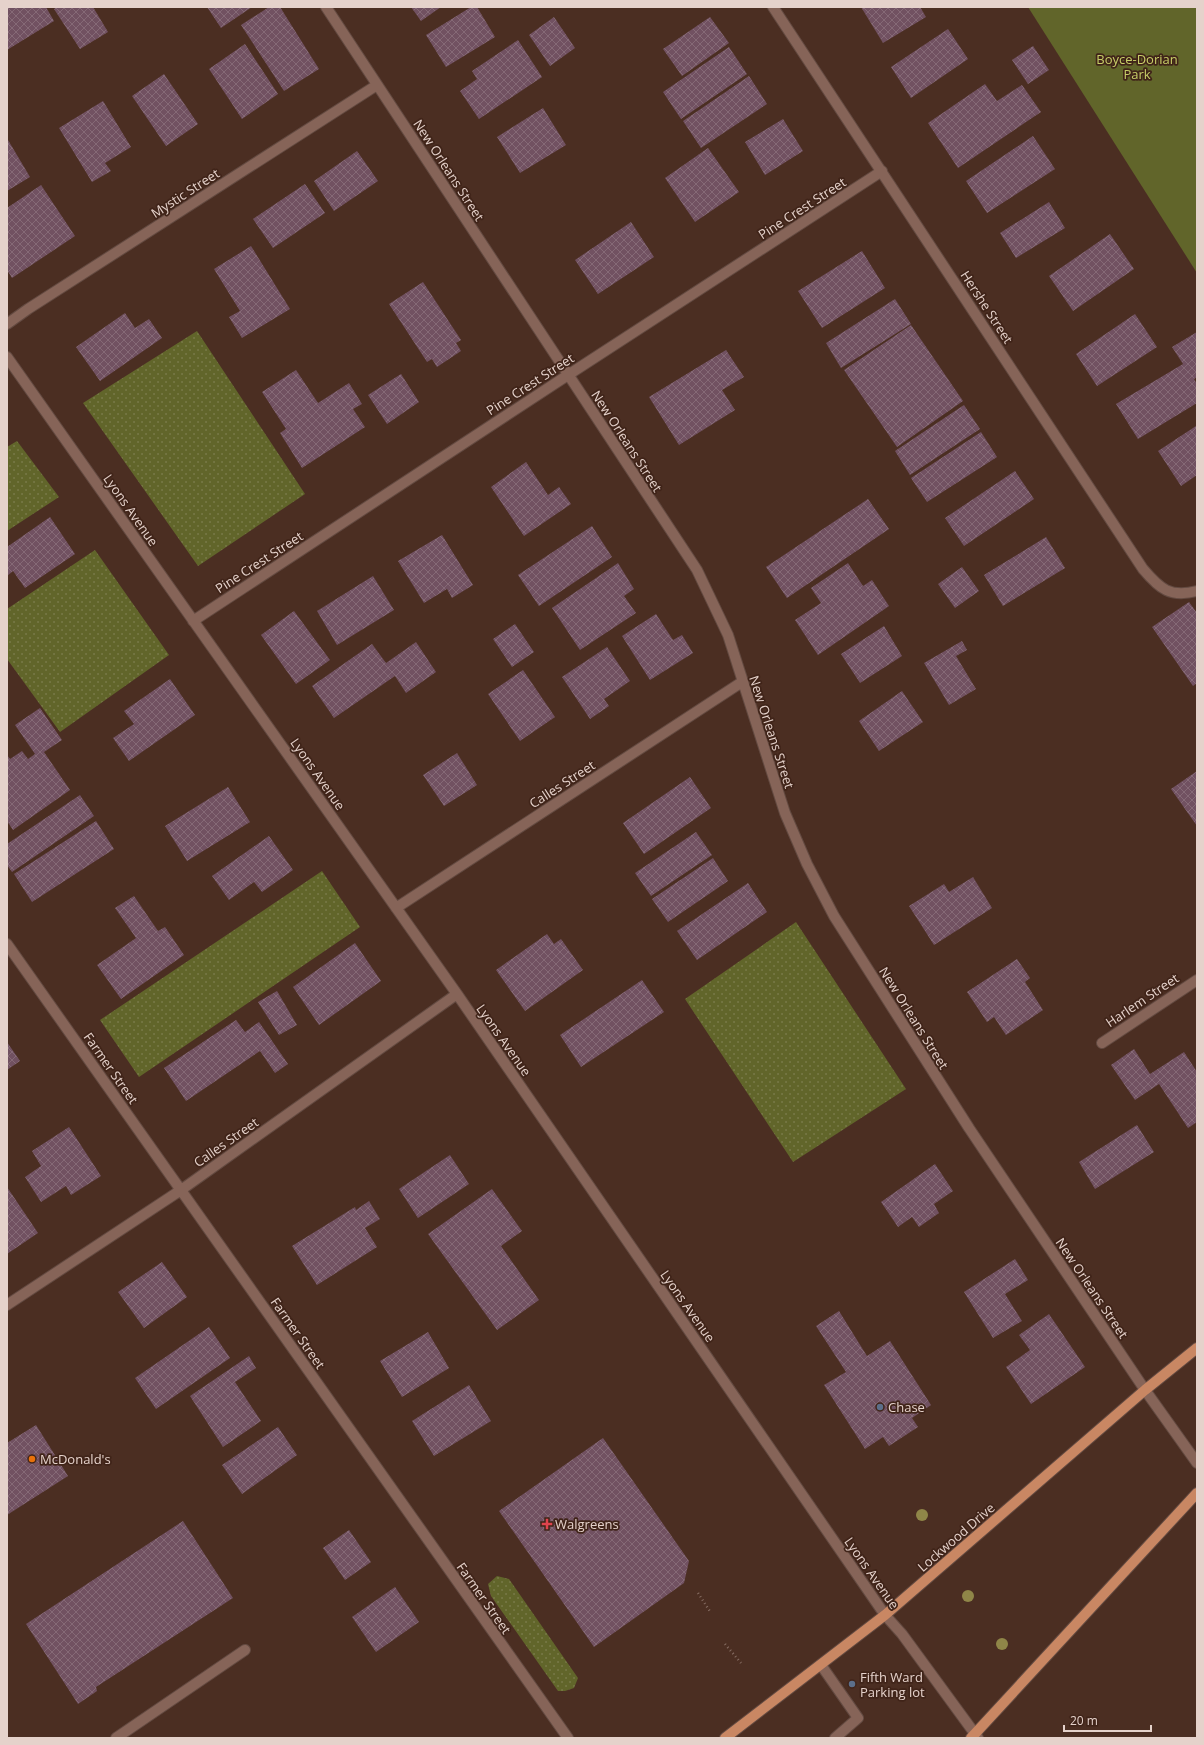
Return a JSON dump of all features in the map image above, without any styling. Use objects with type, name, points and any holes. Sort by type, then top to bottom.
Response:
[{"type":"main road","name":"Lockwood Drive","points":[[725,1738],[885,1615],[1145,1390],[1197,1348]]},
{"type":"main road","points":[[974,1737],[1197,1493]]},
{"type":"street","name":"New Orleans Street","points":[[326,7],[697,570],[728,635],[785,813],[807,864],[834,916],[969,1128],[1145,1390],[1197,1463]]},
{"type":"street","name":"Hershe Street","points":[[773,7],[1143,569],[1156,584],[1168,592],[1183,595],[1197,591]]},
{"type":"street","name":"Mystic Street","points":[[7,324],[28,309],[377,85]]},
{"type":"street","name":"Pine Crest Street","points":[[193,620],[882,172]]},
{"type":"street","name":"Lyons Avenue","points":[[7,357],[396,908],[885,1615],[902,1634],[974,1737]]},
{"type":"street","name":"Calles Street","points":[[396,908],[742,682]]},
{"type":"street","name":"Farmer Street","points":[[7,944],[568,1738]]},
{"type":"street","name":"Harlem Street","points":[[1102,1043],[1197,980]]},
{"type":"street","name":"Calles Street","points":[[7,1305],[181,1190],[456,994]]},
{"type":"street","points":[[116,1738],[245,1650]]},
{"type":"street","points":[[821,1665],[858,1718],[835,1738]]},
{"type":"path","points":[[698,1593],[710,1613]]},
{"type":"path","points":[[724,1644],[741,1663]]},
{"type":"green space","name":"Boyce-Dorian Park","points":[[1028,7],[1197,7],[1197,273]]},
{"type":"green space","points":[[197,331],[305,494],[198,566],[83,403]]},
{"type":"green space","points":[[17,441],[59,497],[7,531],[7,447]]},
{"type":"green space","points":[[95,550],[169,655],[60,732],[7,659],[7,609]]},
{"type":"green space","points":[[322,871],[360,927],[139,1077],[100,1020]]},
{"type":"green space","points":[[796,922],[906,1089],[793,1162],[685,999]]},
{"type":"green space","points":[[497,1576],[509,1579],[578,1678],[574,1688],[565,1691],[558,1691],[491,1596],[488,1584]]},
{"type":"building","points":[[7,7],[46,7],[54,21],[7,50]]},
{"type":"building","points":[[57,7],[93,7],[108,32],[80,49],[54,9]]},
{"type":"building","points":[[207,7],[252,7],[221,28]]},
{"type":"building","points":[[269,7],[280,7],[319,69],[284,91],[241,25]]},
{"type":"building","points":[[411,7],[441,7],[421,21]]},
{"type":"building","points":[[471,7],[477,7],[495,37],[446,67],[426,35]]},
{"type":"building","points":[[861,7],[920,7],[926,17],[883,43]]},
{"type":"building","points":[[554,17],[575,48],[550,66],[529,35]]},
{"type":"building","points":[[710,17],[729,43],[682,76],[663,49]]},
{"type":"building","points":[[948,29],[968,59],[911,98],[891,67]]},
{"type":"building","points":[[518,40],[542,77],[479,119],[460,91],[477,79],[472,71]]},
{"type":"building","points":[[245,44],[278,94],[242,119],[209,69]]},
{"type":"building","points":[[1033,46],[1049,70],[1028,84],[1012,60]]},
{"type":"building","points":[[729,47],[747,74],[681,119],[663,92]]},
{"type":"building","points":[[164,74],[198,124],[166,146],[132,96]]},
{"type":"building","points":[[749,76],[767,104],[701,148],[683,121]]},
{"type":"building","points":[[985,84],[997,101],[1022,85],[1041,112],[958,168],[928,123]]},
{"type":"building","points":[[103,101],[131,147],[105,163],[111,171],[92,182],[59,128]]},
{"type":"building","points":[[543,108],[566,145],[520,173],[497,137]]},
{"type":"building","points":[[783,119],[803,151],[765,175],[745,142]]},
{"type":"building","points":[[1033,136],[1055,169],[987,213],[966,181]]},
{"type":"building","points":[[8,140],[30,177],[7,191],[7,141]]},
{"type":"building","points":[[708,148],[739,192],[695,222],[665,178]]},
{"type":"building","points":[[357,151],[378,181],[334,211],[314,181]]},
{"type":"building","points":[[305,184],[325,213],[273,248],[253,219]]},
{"type":"building","points":[[41,185],[75,236],[12,278],[7,270],[7,208]]},
{"type":"building","points":[[1049,202],[1065,228],[1016,258],[1000,233]]},
{"type":"building","points":[[631,222],[654,257],[598,294],[575,260]]},
{"type":"building","points":[[1110,234],[1134,269],[1073,311],[1049,276]]},
{"type":"building","points":[[251,246],[290,309],[242,338],[229,317],[240,311],[214,269]]},
{"type":"building","points":[[862,251],[885,288],[822,328],[798,291]]},
{"type":"building","points":[[423,282],[461,340],[456,343],[461,351],[437,367],[432,359],[427,362],[389,304]]},
{"type":"building","points":[[895,299],[911,324],[841,368],[826,343]]},
{"type":"building","points":[[125,313],[135,328],[149,319],[162,338],[100,381],[76,347]]},
{"type":"building","points":[[1135,314],[1157,347],[1097,386],[1076,354]]},
{"type":"building","points":[[911,325],[963,401],[897,447],[844,370]]},
{"type":"building","points":[[1197,332],[1197,377],[1194,379],[1197,384],[1197,403],[1138,439],[1116,404],[1183,364],[1172,347]]},
{"type":"building","points":[[726,350],[744,377],[722,390],[735,410],[679,445],[649,397]]},
{"type":"building","points":[[296,370],[318,403],[349,383],[362,404],[353,409],[365,427],[302,468],[280,433],[286,429],[262,392]]},
{"type":"building","points":[[401,374],[419,402],[387,424],[368,395]]},
{"type":"building","points":[[964,405],[980,429],[910,475],[895,451]]},
{"type":"building","points":[[1196,426],[1197,475],[1181,486],[1158,451]]},
{"type":"building","points":[[981,432],[997,457],[927,502],[911,478]]},
{"type":"building","points":[[526,462],[548,495],[559,487],[571,504],[524,536],[491,487]]},
{"type":"building","points":[[1015,471],[1034,499],[964,546],[945,518]]},
{"type":"building","points":[[868,499],[889,529],[787,598],[766,567]]},
{"type":"building","points":[[50,517],[75,554],[25,588],[13,571],[7,576],[7,547]]},
{"type":"building","points":[[592,526],[612,557],[539,606],[518,575]]},
{"type":"building","points":[[442,535],[473,585],[452,598],[447,589],[424,603],[398,561]]},
{"type":"building","points":[[1046,537],[1065,568],[1003,606],[984,575]]},
{"type":"building","points":[[618,563],[634,589],[624,596],[636,613],[580,650],[552,608]]},
{"type":"building","points":[[848,563],[863,586],[872,580],[889,606],[818,655],[795,620],[821,603],[811,588]]},
{"type":"building","points":[[962,567],[979,591],[955,608],[938,584]]},
{"type":"building","points":[[373,576],[394,610],[337,645],[317,611]]},
{"type":"building","points":[[1189,602],[1197,613],[1197,683],[1193,686],[1152,627]]},
{"type":"building","points":[[294,611],[330,660],[296,684],[261,635]]},
{"type":"building","points":[[656,614],[673,640],[682,635],[693,653],[650,680],[622,636]]},
{"type":"building","points":[[515,624],[534,652],[512,667],[493,639]]},
{"type":"building","points":[[884,626],[902,656],[860,683],[841,654]]},
{"type":"building","points":[[962,641],[967,650],[956,656],[976,689],[949,705],[924,663]]},
{"type":"building","points":[[416,642],[436,672],[406,693],[395,676],[334,718],[312,686],[372,644],[386,663]]},
{"type":"building","points":[[607,647],[630,681],[604,699],[609,706],[590,719],[562,677]]},
{"type":"building","points":[[523,670],[555,717],[520,741],[488,694]]},
{"type":"building","points":[[170,679],[195,715],[129,761],[113,738],[134,724],[124,711]]},
{"type":"building","points":[[902,691],[923,722],[879,751],[859,721]]},
{"type":"building","points":[[40,708],[62,740],[44,752],[70,790],[13,830],[7,821],[7,755],[10,759],[22,751],[28,759],[35,754],[15,725]]},
{"type":"building","points":[[457,753],[477,785],[444,806],[423,775]]},
{"type":"building","points":[[1197,771],[1197,826],[1171,789]]},
{"type":"building","points":[[690,777],[711,808],[644,854],[623,823]]},
{"type":"building","points":[[228,787],[250,822],[187,861],[165,826]]},
{"type":"building","points":[[80,795],[94,816],[12,872],[7,865],[7,844]]},
{"type":"building","points":[[96,821],[114,849],[32,902],[14,874]]},
{"type":"building","points":[[696,832],[712,855],[651,896],[635,873]]},
{"type":"building","points":[[269,836],[293,870],[262,892],[254,882],[229,900],[212,876]]},
{"type":"building","points":[[713,858],[728,881],[668,922],[652,899]]},
{"type":"building","points":[[973,877],[992,908],[934,945],[909,906],[944,884],[949,892]]},
{"type":"building","points":[[748,883],[767,912],[697,960],[677,931]]},
{"type":"building","points":[[134,896],[158,931],[165,927],[184,955],[121,999],[97,965],[136,938],[115,908]]},
{"type":"building","points":[[547,934],[554,944],[561,939],[583,970],[525,1011],[496,970]]},
{"type":"building","points":[[355,943],[381,981],[319,1025],[293,987]]},
{"type":"building","points":[[1017,959],[1030,978],[1025,982],[1043,1010],[1006,1035],[994,1017],[987,1022],[967,992]]},
{"type":"building","points":[[642,980],[664,1012],[581,1067],[560,1035]]},
{"type":"building","points":[[277,991],[297,1025],[279,1035],[258,1002]]},
{"type":"building","points":[[236,1020],[245,1032],[259,1022],[288,1064],[275,1073],[260,1051],[186,1101],[164,1068]]},
{"type":"building","points":[[7,1042],[20,1061],[7,1070]]},
{"type":"building","points":[[1134,1049],[1150,1074],[1184,1052],[1197,1072],[1197,1122],[1188,1128],[1159,1084],[1135,1100],[1111,1065]]},
{"type":"building","points":[[1137,1125],[1154,1152],[1095,1189],[1079,1162]]},
{"type":"building","points":[[69,1127],[101,1176],[71,1195],[66,1186],[41,1202],[25,1177],[41,1166],[32,1151]]},
{"type":"building","points":[[450,1155],[469,1184],[418,1218],[399,1189]]},
{"type":"building","points":[[935,1164],[953,1191],[934,1204],[939,1213],[919,1227],[912,1217],[898,1227],[881,1202]]},
{"type":"building","points":[[7,1187],[38,1233],[7,1254]]},
{"type":"building","points":[[492,1189],[522,1231],[501,1246],[539,1300],[497,1330],[428,1234]]},
{"type":"building","points":[[369,1201],[380,1219],[365,1228],[377,1247],[317,1285],[292,1246],[355,1207],[356,1210]]},
{"type":"building","points":[[1015,1259],[1028,1280],[1005,1294],[1022,1321],[993,1338],[964,1292]]},
{"type":"building","points":[[162,1262],[187,1297],[144,1328],[118,1292]]},
{"type":"building","points":[[839,1311],[867,1356],[890,1341],[931,1405],[912,1418],[918,1427],[889,1446],[883,1437],[865,1449],[824,1385],[846,1372],[816,1326]]},
{"type":"building","points":[[1049,1314],[1085,1367],[1031,1404],[1006,1367],[1030,1350],[1019,1335]]},
{"type":"building","points":[[209,1327],[230,1358],[156,1409],[135,1378]]},
{"type":"building","points":[[428,1332],[449,1368],[402,1397],[380,1361]]},
{"type":"building","points":[[249,1356],[256,1368],[235,1382],[261,1421],[223,1447],[190,1396]]},
{"type":"building","points":[[469,1385],[491,1421],[434,1456],[412,1421]]},
{"type":"building","name":"McDonald's","points":[[36,1425],[68,1476],[7,1515],[7,1443]]},
{"type":"building","points":[[278,1427],[297,1455],[242,1494],[222,1465]]},
{"type":"building","name":"Walgreens","points":[[603,1438],[689,1561],[684,1583],[594,1647],[499,1511]]},
{"type":"building","points":[[183,1521],[233,1598],[96,1687],[97,1691],[78,1704],[26,1624]]},
{"type":"building","points":[[349,1530],[371,1562],[345,1580],[323,1548]]},
{"type":"building","points":[[395,1587],[419,1622],[376,1652],[352,1617]]},
{"type":"place","name":"Chase","points":[[880,1407]]},
{"type":"place","name":"McDonald's","points":[[32,1459]]},
{"type":"place","name":"Walgreens","points":[[547,1524]]},
{"type":"place","name":"Fifth Ward Parking lot","points":[[852,1684]]}]
